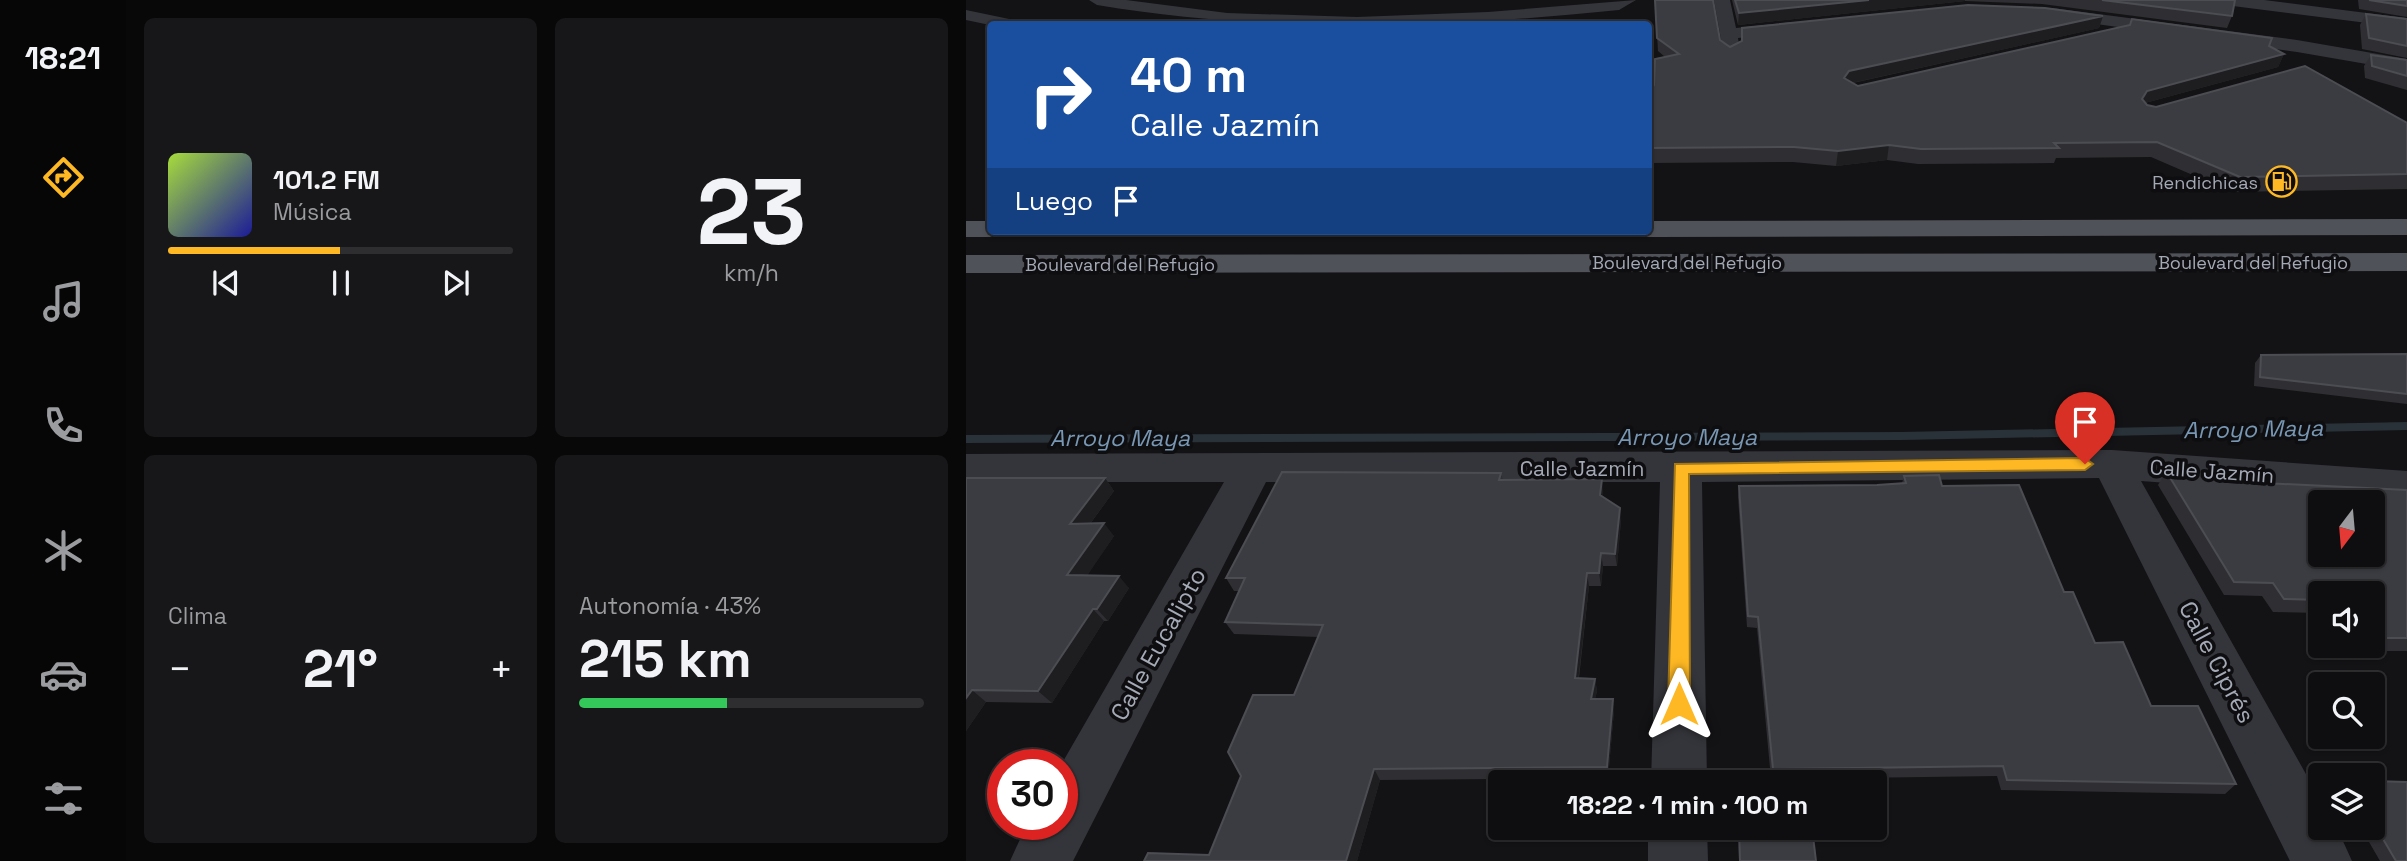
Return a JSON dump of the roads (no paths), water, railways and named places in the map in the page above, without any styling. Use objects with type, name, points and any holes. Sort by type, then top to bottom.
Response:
[{"type":"main road","name":"Boulevard del Refugio","points":[[1652,229],[2407,228]]},
{"type":"main road","points":[[966,229],[987,229]]},
{"type":"main road","name":"Boulevard del Refugio","points":[[966,264],[2407,262]]},
{"type":"street","points":[[1097,0],[1167,14],[1236,0]]},
{"type":"street","points":[[1152,0],[1189,11],[1332,21]]},
{"type":"street","points":[[1208,5],[1346,15],[1593,0]]},
{"type":"street","points":[[1407,21],[1500,17],[1619,5],[1628,0]]},
{"type":"street","points":[[1722,0],[1730,43],[1813,25]]},
{"type":"street","points":[[2225,0],[2386,5],[2383,15],[2407,23]]},
{"type":"street","points":[[966,8],[988,2]]},
{"type":"street","points":[[2295,4],[2407,23]]},
{"type":"street","points":[[2295,4],[2297,46]]},
{"type":"street","points":[[2029,11],[2297,46],[2407,65]]},
{"type":"street","points":[[966,15],[994,21]]},
{"type":"street","points":[[2093,37],[2146,25]]},
{"type":"street","points":[[2302,69],[2353,55]]},
{"type":"street","name":"Calle Jazmín","points":[[966,468],[1681,468],[2112,464],[2407,486]]},
{"type":"street","name":"Calle Ciprés","points":[[2112,464],[2322,861]]},
{"type":"street","name":"Calle Eucalipto","points":[[1078,791],[1253,468]]},
{"type":"street","points":[[1679,770],[1681,468]]},
{"type":"street","points":[[1040,861],[1051,840]]},
{"type":"street","points":[[1678,840],[1678,861]]},
{"type":"waterway","name":"Arroyo Maya","points":[[966,439],[1901,436],[2407,426]]},
{"type":"place","name":"Rendichicas","points":[[2281,182]]}]
